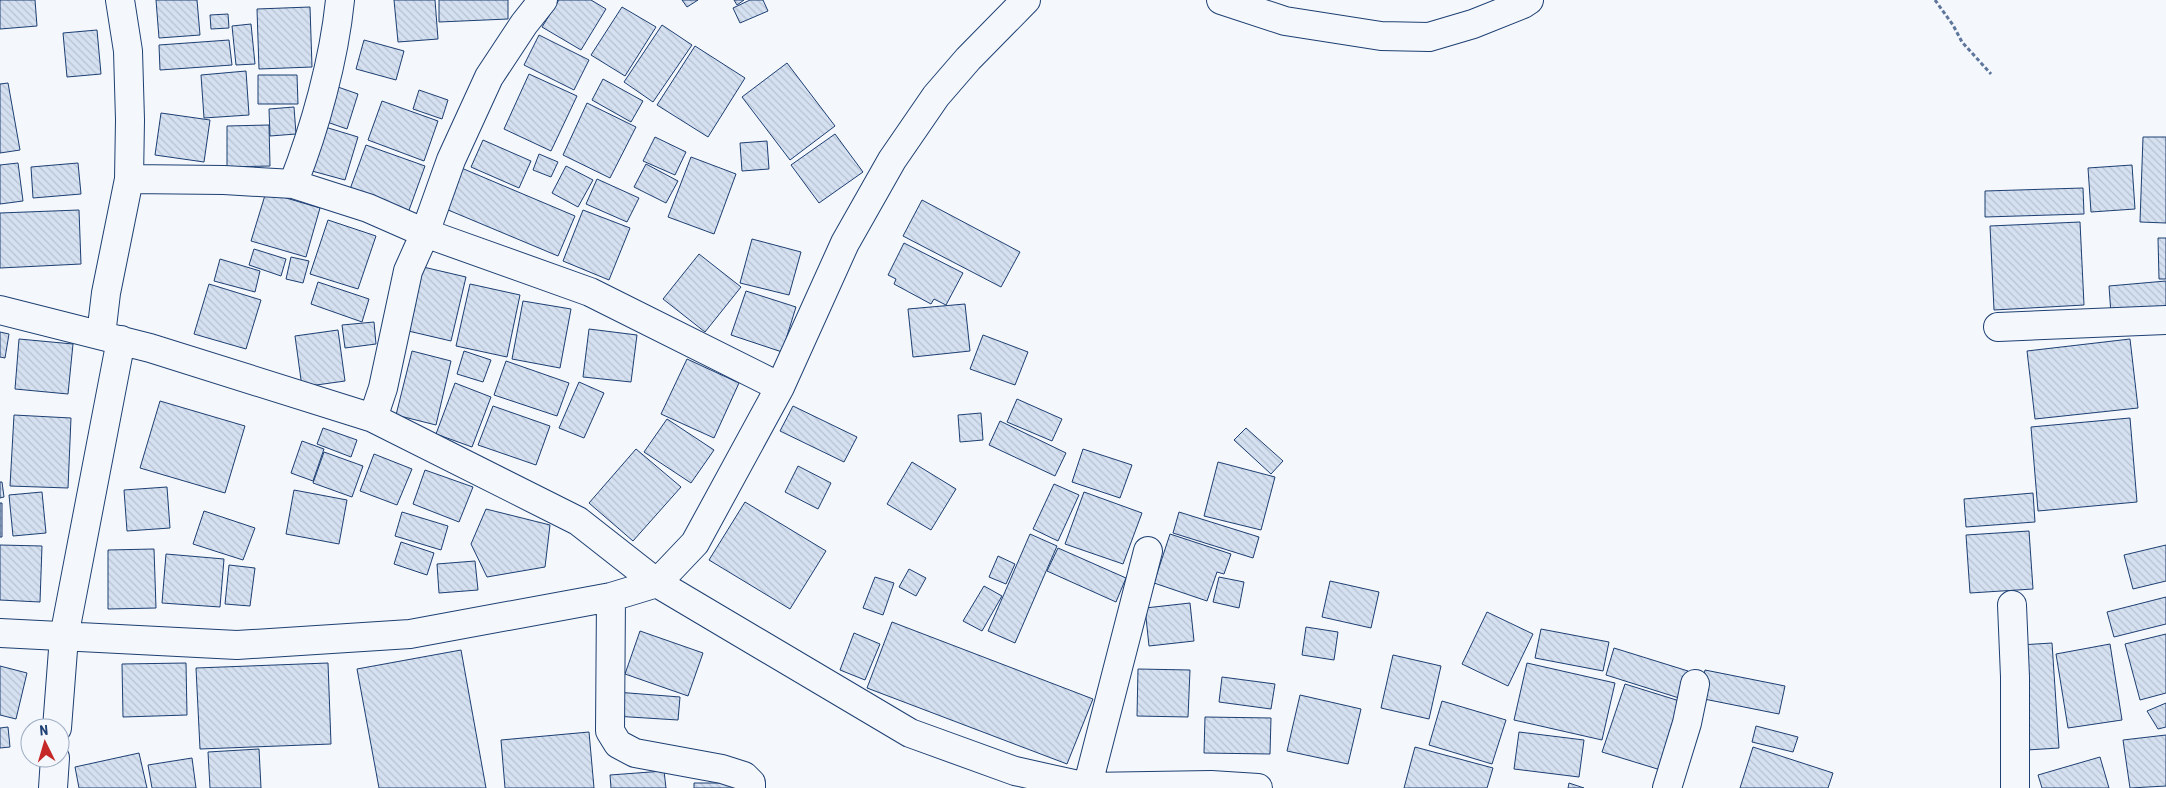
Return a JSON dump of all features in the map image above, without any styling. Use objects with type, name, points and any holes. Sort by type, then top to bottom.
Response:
[{"type":"street","points":[[58,718],[64,637],[111,338],[106,293],[129,179],[128,51],[120,0]]},
{"type":"street","points":[[293,184],[323,89],[340,0]]},
{"type":"street","points":[[374,418],[383,388],[408,271],[425,233],[451,160],[489,77],[524,24],[543,0]]},
{"type":"street","points":[[0,633],[237,645],[410,634],[611,597],[657,583],[695,543],[780,386],[845,243],[892,160],[942,89],[968,59],[1026,0]]},
{"type":"street","points":[[1221,0],[1285,21],[1381,36],[1429,37],[1473,24],[1529,0]]},
{"type":"street","points":[[129,179],[224,180],[293,184],[368,208],[425,233],[590,292],[780,386]]},
{"type":"street","points":[[0,310],[111,338],[374,418],[578,521],[657,583],[910,733],[1015,771],[1087,788],[1211,785],[1258,788]]},
{"type":"street","points":[[1998,327],[2166,320]]},
{"type":"street","points":[[1087,788],[1148,551]]},
{"type":"street","points":[[611,597],[610,731],[618,744],[635,753],[722,768],[744,776],[751,783],[750,788]]},
{"type":"street","points":[[2012,605],[2016,788]]},
{"type":"street","points":[[1667,788],[1687,723],[1695,684]]},
{"type":"street","points":[[53,788],[54,768]]},
{"type":"path","points":[[1935,0],[1953,25],[1962,42],[1991,74]]},
{"type":"building","points":[[0,0],[35,0],[37,26],[0,29]]},
{"type":"building","points":[[156,0],[197,0],[200,35],[159,38]]},
{"type":"building","points":[[394,0],[435,0],[438,39],[398,42]]},
{"type":"building","points":[[439,0],[508,0],[508,19],[439,22]]},
{"type":"building","points":[[559,0],[591,0],[606,9],[581,50],[542,27]]},
{"type":"building","points":[[682,0],[698,0],[687,7]]},
{"type":"building","points":[[734,0],[744,0],[737,5]]},
{"type":"building","points":[[750,0],[763,0],[768,11],[740,23],[733,8]]},
{"type":"building","points":[[310,7],[312,67],[259,69],[257,9]]},
{"type":"building","points":[[622,7],[656,27],[625,76],[591,55]]},
{"type":"building","points":[[228,14],[229,28],[211,29],[210,15]]},
{"type":"building","points":[[251,24],[255,64],[236,65],[232,26]]},
{"type":"building","points":[[662,25],[692,45],[653,102],[624,82]]},
{"type":"building","points":[[97,30],[101,74],[67,77],[63,33]]},
{"type":"building","points":[[539,35],[589,60],[574,90],[524,65]]},
{"type":"building","points":[[229,40],[232,65],[160,70],[159,45]]},
{"type":"building","points":[[364,40],[404,51],[396,80],[356,69]]},
{"type":"building","points":[[695,46],[745,78],[708,137],[657,105]]},
{"type":"building","points":[[787,63],[835,126],[790,160],[742,97]]},
{"type":"building","points":[[246,71],[249,115],[204,118],[201,75]]},
{"type":"building","points":[[529,74],[577,96],[551,151],[504,129]]},
{"type":"building","points":[[258,75],[297,75],[298,104],[258,104]]},
{"type":"building","points":[[603,79],[643,101],[631,122],[592,100]]},
{"type":"building","points":[[8,83],[20,150],[0,153],[0,84]]},
{"type":"building","points":[[335,86],[358,94],[347,129],[324,121]]},
{"type":"building","points":[[419,90],[448,100],[442,119],[413,109]]},
{"type":"building","points":[[382,101],[438,121],[424,161],[368,140]]},
{"type":"building","points":[[587,103],[636,127],[610,178],[563,155]]},
{"type":"building","points":[[294,107],[296,134],[270,136],[269,109]]},
{"type":"building","points":[[161,113],[210,120],[204,162],[155,155]]},
{"type":"building","points":[[269,125],[270,166],[227,167],[227,126]]},
{"type":"building","points":[[325,127],[358,137],[345,180],[312,171]]},
{"type":"building","points":[[835,134],[863,172],[819,203],[791,165]]},
{"type":"building","points":[[655,137],[686,152],[675,175],[643,161]]},
{"type":"building","points":[[2143,137],[2166,137],[2166,223],[2140,222]]},
{"type":"building","points":[[483,140],[531,161],[519,188],[471,167]]},
{"type":"building","points":[[767,141],[769,169],[742,171],[740,143]]},
{"type":"building","points":[[366,145],[425,166],[408,213],[349,192]]},
{"type":"building","points":[[539,154],[558,162],[551,177],[533,170]]},
{"type":"building","points":[[691,157],[736,174],[714,234],[668,217]]},
{"type":"building","points":[[18,163],[23,201],[0,204],[0,165]]},
{"type":"building","points":[[78,163],[81,194],[33,198],[31,167]]},
{"type":"building","points":[[646,164],[678,181],[666,203],[634,187]]},
{"type":"building","points":[[2132,165],[2135,209],[2091,212],[2088,168]]},
{"type":"building","points":[[566,166],[593,180],[578,207],[552,193]]},
{"type":"building","points":[[459,167],[575,216],[558,256],[441,207]]},
{"type":"building","points":[[597,179],[639,198],[627,222],[586,204]]},
{"type":"building","points":[[2083,188],[2084,214],[1985,217],[1985,191]]},
{"type":"building","points":[[266,192],[320,208],[306,257],[251,241]]},
{"type":"building","points":[[922,200],[1020,252],[1001,287],[903,236]]},
{"type":"building","points":[[79,210],[81,264],[0,268],[0,213]]},
{"type":"building","points":[[583,210],[630,228],[609,280],[563,261]]},
{"type":"building","points":[[328,220],[376,236],[358,289],[310,274]]},
{"type":"building","points":[[2080,222],[2084,305],[1994,310],[1990,226]]},
{"type":"building","points":[[2158,238],[2166,238],[2166,279],[2159,279]]},
{"type":"building","points":[[752,239],[801,252],[789,295],[740,283]]},
{"type":"building","points":[[904,243],[963,273],[946,305],[934,299],[931,304],[894,284],[896,279],[888,275]]},
{"type":"building","points":[[254,249],[286,259],[281,276],[249,265]]},
{"type":"building","points":[[699,254],[741,287],[705,332],[663,299]]},
{"type":"building","points":[[291,257],[309,261],[303,283],[286,279]]},
{"type":"building","points":[[220,259],[260,271],[255,292],[214,281]]},
{"type":"building","points":[[419,266],[466,277],[451,341],[404,330]]},
{"type":"building","points":[[2166,281],[2166,310],[2111,314],[2109,286]]},
{"type":"building","points":[[318,282],[369,299],[362,322],[311,304]]},
{"type":"building","points":[[209,284],[261,300],[246,349],[194,334]]},
{"type":"building","points":[[470,284],[520,295],[507,357],[456,346]]},
{"type":"building","points":[[746,291],[796,307],[782,352],[731,335]]},
{"type":"building","points":[[523,301],[571,309],[560,368],[512,359]]},
{"type":"building","points":[[965,304],[970,351],[913,357],[908,309]]},
{"type":"building","points":[[374,322],[376,344],[345,348],[342,325]]},
{"type":"building","points":[[589,329],[637,335],[631,382],[583,377]]},
{"type":"building","points":[[338,330],[345,381],[302,387],[295,336]]},
{"type":"building","points":[[0,332],[9,334],[5,358],[0,357]]},
{"type":"building","points":[[983,335],[1028,352],[1015,385],[970,369]]},
{"type":"building","points":[[19,339],[73,344],[68,394],[15,389]]},
{"type":"building","points":[[2130,339],[2138,408],[2035,419],[2027,351]]},
{"type":"building","points":[[412,351],[451,361],[436,425],[396,415]]},
{"type":"building","points":[[464,351],[491,360],[483,382],[457,374]]},
{"type":"building","points":[[687,359],[739,383],[714,438],[661,414]]},
{"type":"building","points":[[506,361],[569,383],[557,416],[494,395]]},
{"type":"building","points":[[579,382],[604,393],[584,438],[559,428]]},
{"type":"building","points":[[455,383],[491,397],[472,447],[436,434]]},
{"type":"building","points":[[1017,399],[1062,419],[1052,441],[1007,422]]},
{"type":"building","points":[[160,401],[245,426],[225,493],[140,468]]},
{"type":"building","points":[[493,406],[550,426],[536,465],[478,445]]},
{"type":"building","points":[[793,406],[857,437],[844,462],[780,431]]},
{"type":"building","points":[[981,413],[983,440],[960,442],[958,415]]},
{"type":"building","points":[[14,415],[71,418],[68,488],[10,486]]},
{"type":"building","points":[[2130,418],[2137,502],[2038,511],[2031,427]]},
{"type":"building","points":[[667,419],[714,450],[691,483],[644,452]]},
{"type":"building","points":[[1000,421],[1066,453],[1055,476],[989,445]]},
{"type":"building","points":[[323,428],[357,440],[351,457],[317,444]]},
{"type":"building","points":[[1246,428],[1283,461],[1271,474],[1234,440]]},
{"type":"building","points":[[302,441],[324,449],[313,481],[291,473]]},
{"type":"building","points":[[636,449],[681,487],[633,541],[589,503]]},
{"type":"building","points":[[1083,449],[1132,465],[1120,498],[1072,482]]},
{"type":"building","points":[[324,452],[363,466],[352,497],[313,483]]},
{"type":"building","points":[[374,454],[412,469],[397,505],[360,491]]},
{"type":"building","points":[[912,462],[956,489],[931,530],[887,504]]},
{"type":"building","points":[[1218,462],[1275,477],[1261,530],[1204,516]]},
{"type":"building","points":[[798,466],[831,483],[818,509],[785,492]]},
{"type":"building","points":[[425,470],[473,487],[459,522],[413,504]]},
{"type":"building","points":[[0,482],[2,482],[4,497],[0,498]]},
{"type":"building","points":[[1054,484],[1079,495],[1058,541],[1033,529]]},
{"type":"building","points":[[167,487],[170,528],[127,531],[124,490]]},
{"type":"building","points":[[294,490],[347,500],[339,544],[286,534]]},
{"type":"building","points":[[42,492],[46,533],[13,536],[9,495]]},
{"type":"building","points":[[1084,492],[1142,513],[1123,564],[1065,544]]},
{"type":"building","points":[[2033,493],[2035,522],[1966,527],[1964,499]]},
{"type":"building","points":[[745,502],[826,551],[790,609],[709,560]]},
{"type":"building","points":[[0,503],[2,503],[2,537],[0,537]]},
{"type":"building","points":[[486,509],[550,525],[545,567],[487,577],[471,544]]},
{"type":"building","points":[[204,511],[255,528],[243,560],[193,544]]},
{"type":"building","points":[[402,512],[448,526],[441,550],[395,536]]},
{"type":"building","points":[[1179,512],[1259,537],[1253,558],[1173,533]]},
{"type":"building","points":[[2029,531],[2033,589],[1970,593],[1966,535]]},
{"type":"building","points":[[1030,534],[1057,546],[1015,643],[988,631]]},
{"type":"building","points":[[1170,534],[1231,554],[1224,574],[1217,572],[1207,601],[1154,583]]},
{"type":"building","points":[[401,542],[434,553],[427,575],[394,564]]},
{"type":"building","points":[[0,545],[42,546],[40,602],[0,600]]},
{"type":"building","points":[[2166,545],[2166,581],[2133,589],[2124,555]]},
{"type":"building","points":[[1058,548],[1126,578],[1116,602],[1047,571]]},
{"type":"building","points":[[154,549],[156,608],[108,609],[108,550]]},
{"type":"building","points":[[166,554],[224,559],[220,607],[162,603]]},
{"type":"building","points":[[998,556],[1015,564],[1006,584],[989,577]]},
{"type":"building","points":[[475,561],[478,590],[439,593],[437,564]]},
{"type":"building","points":[[229,565],[255,568],[250,606],[225,604]]},
{"type":"building","points":[[909,569],[926,578],[916,596],[899,587]]},
{"type":"building","points":[[875,577],[894,583],[883,615],[863,608]]},
{"type":"building","points":[[1219,577],[1244,582],[1239,608],[1213,602]]},
{"type":"building","points":[[1330,581],[1379,592],[1371,628],[1322,617]]},
{"type":"building","points":[[984,586],[1002,596],[982,631],[963,621]]},
{"type":"building","points":[[2166,597],[2166,624],[2114,637],[2107,612]]},
{"type":"building","points":[[1190,603],[1194,641],[1149,646],[1145,608]]},
{"type":"building","points":[[1487,612],[1533,634],[1508,686],[1462,664]]},
{"type":"building","points":[[892,622],[1093,699],[1067,764],[867,688]]},
{"type":"building","points":[[1306,627],[1338,632],[1334,660],[1302,655]]},
{"type":"building","points":[[1541,629],[1609,642],[1603,671],[1535,658]]},
{"type":"building","points":[[640,631],[703,653],[688,696],[625,674]]},
{"type":"building","points":[[854,633],[880,644],[865,680],[840,670]]},
{"type":"building","points":[[2166,634],[2166,693],[2140,700],[2125,644]]},
{"type":"building","points":[[2052,643],[2059,748],[2027,750],[2020,645]]},
{"type":"building","points":[[2110,644],[2122,720],[2068,728],[2056,654]]},
{"type":"building","points":[[1614,648],[1688,671],[1679,698],[1606,675]]},
{"type":"building","points":[[461,650],[486,788],[379,788],[357,669]]},
{"type":"building","points":[[1393,655],[1441,666],[1429,719],[1381,708]]},
{"type":"building","points":[[186,663],[187,715],[123,717],[122,664]]},
{"type":"building","points":[[328,663],[331,744],[200,749],[196,668]]},
{"type":"building","points":[[1527,663],[1615,683],[1602,740],[1514,720]]},
{"type":"building","points":[[0,666],[27,673],[16,719],[0,715]]},
{"type":"building","points":[[1138,669],[1190,670],[1188,717],[1137,716]]},
{"type":"building","points":[[1705,670],[1785,686],[1779,714],[1699,698]]},
{"type":"building","points":[[1222,677],[1275,684],[1271,709],[1219,702]]},
{"type":"building","points":[[1625,684],[1686,703],[1664,771],[1602,752]]},
{"type":"building","points":[[616,692],[680,697],[678,720],[614,716]]},
{"type":"building","points":[[1300,695],[1361,709],[1348,764],[1287,751]]},
{"type":"building","points":[[1442,701],[1506,720],[1492,764],[1429,745]]},
{"type":"building","points":[[2166,703],[2166,727],[2158,729],[2147,711]]},
{"type":"building","points":[[1205,717],[1271,718],[1270,754],[1204,753]]},
{"type":"building","points":[[1756,726],[1798,737],[1793,752],[1752,742]]},
{"type":"building","points":[[8,727],[10,747],[0,748],[0,728]]},
{"type":"building","points":[[589,732],[594,788],[505,788],[501,740]]},
{"type":"building","points":[[1519,732],[1584,740],[1579,777],[1514,769]]},
{"type":"building","points":[[2166,735],[2166,786],[2130,788],[2123,740]]},
{"type":"building","points":[[1415,747],[1493,768],[1487,788],[1404,788]]},
{"type":"building","points":[[1753,747],[1833,773],[1828,788],[1740,788]]},
{"type":"building","points":[[259,749],[261,788],[210,788],[208,752]]},
{"type":"building","points":[[139,753],[147,788],[79,788],[75,767]]},
{"type":"building","points":[[2100,757],[2109,788],[2042,788],[2038,775]]},
{"type":"building","points":[[192,758],[196,788],[152,788],[148,765]]},
{"type":"building","points":[[664,771],[666,788],[611,788],[610,775]]},
{"type":"building","points":[[694,783],[734,783],[734,788],[694,788]]},
{"type":"building","points":[[1569,783],[1584,788],[1568,788]]}]
